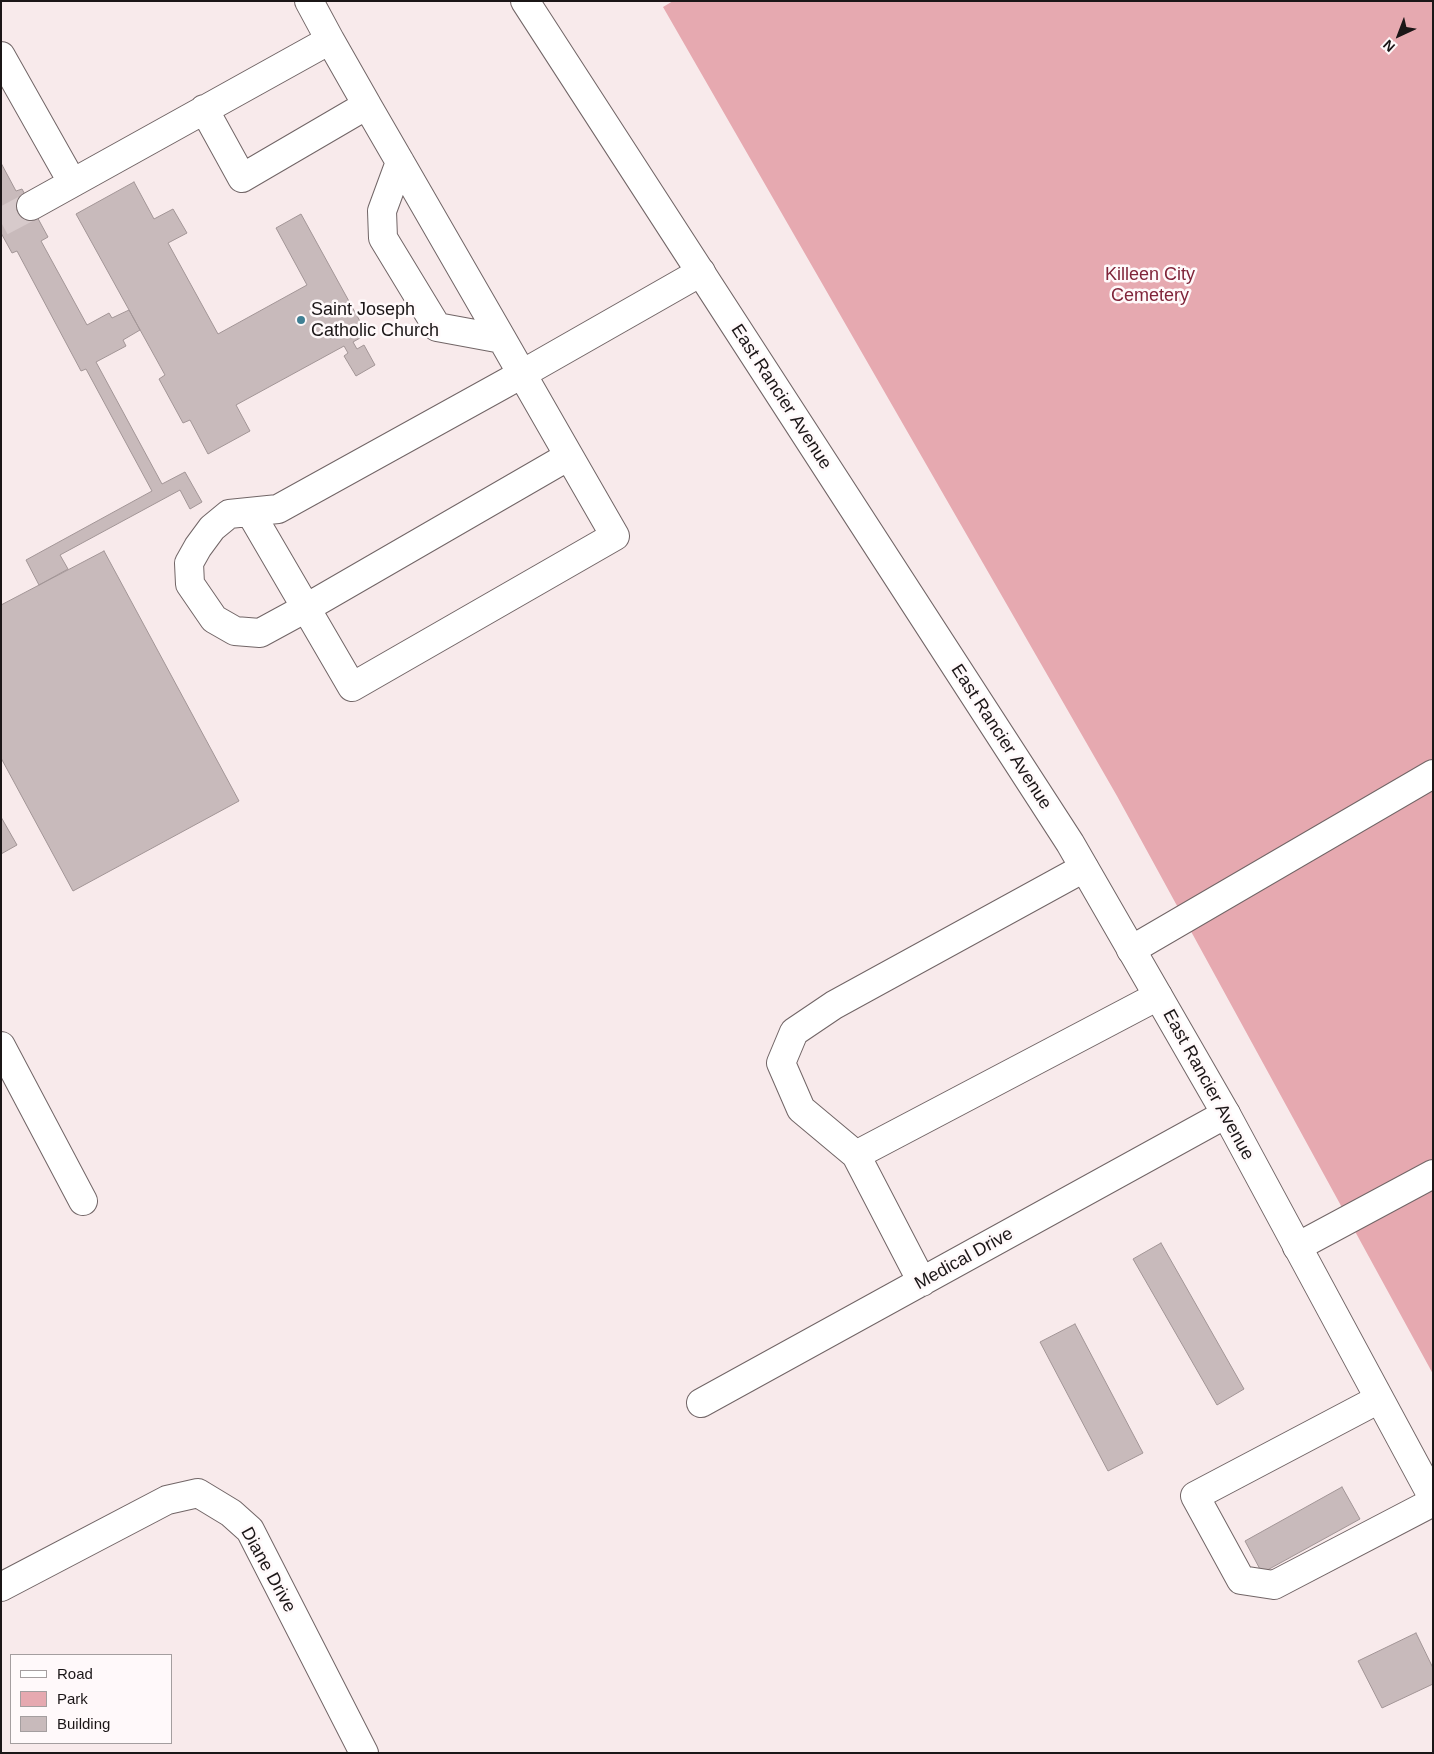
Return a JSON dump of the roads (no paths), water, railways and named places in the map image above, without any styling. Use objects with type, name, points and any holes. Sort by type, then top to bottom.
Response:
[{"type":"main road","points":[[250,512],[352,687],[615,536],[309,1]]},
{"type":"main road","name":"East Rancier Avenue","points":[[525,1],[1070,843],[1226,1114],[1433,1500]]},
{"type":"main road","points":[[31,206],[330,40]]},
{"type":"main road","points":[[1,56],[72,182]]},
{"type":"main road","points":[[204,110],[242,178],[367,105]]},
{"type":"main road","points":[[400,162],[382,211],[383,238],[437,327],[502,339]]},
{"type":"main road","points":[[569,456],[260,633],[235,631],[214,619],[190,584],[189,564],[198,547],[212,528],[229,514],[278,509],[701,272]]},
{"type":"main road","points":[[1131,950],[1433,774]]},
{"type":"main road","points":[[922,1282],[856,1155],[801,1109],[781,1063],[794,1032],[834,1005],[1084,868]]},
{"type":"main road","points":[[856,1155],[1158,996]]},
{"type":"main road","points":[[1,1046],[83,1201]]},
{"type":"main road","name":"Medical Drive","points":[[701,1404],[1226,1114]]},
{"type":"main road","points":[[1297,1247],[1433,1174]]},
{"type":"main road","points":[[1379,1399],[1196,1496],[1241,1580],[1274,1585],[1433,1500]]},
{"type":"main road","name":"Diane Drive","points":[[1,1587],[167,1500],[198,1493],[231,1513],[250,1530],[364,1753]]},
{"type":"tunnel","points":[[1,222],[31,206]]},
{"type":"place","name":"Saint Joseph Catholic Church","points":[[301,320]]},
{"type":"park label","name":"Killeen City Cemetery","points":[[1150,285]]}]
